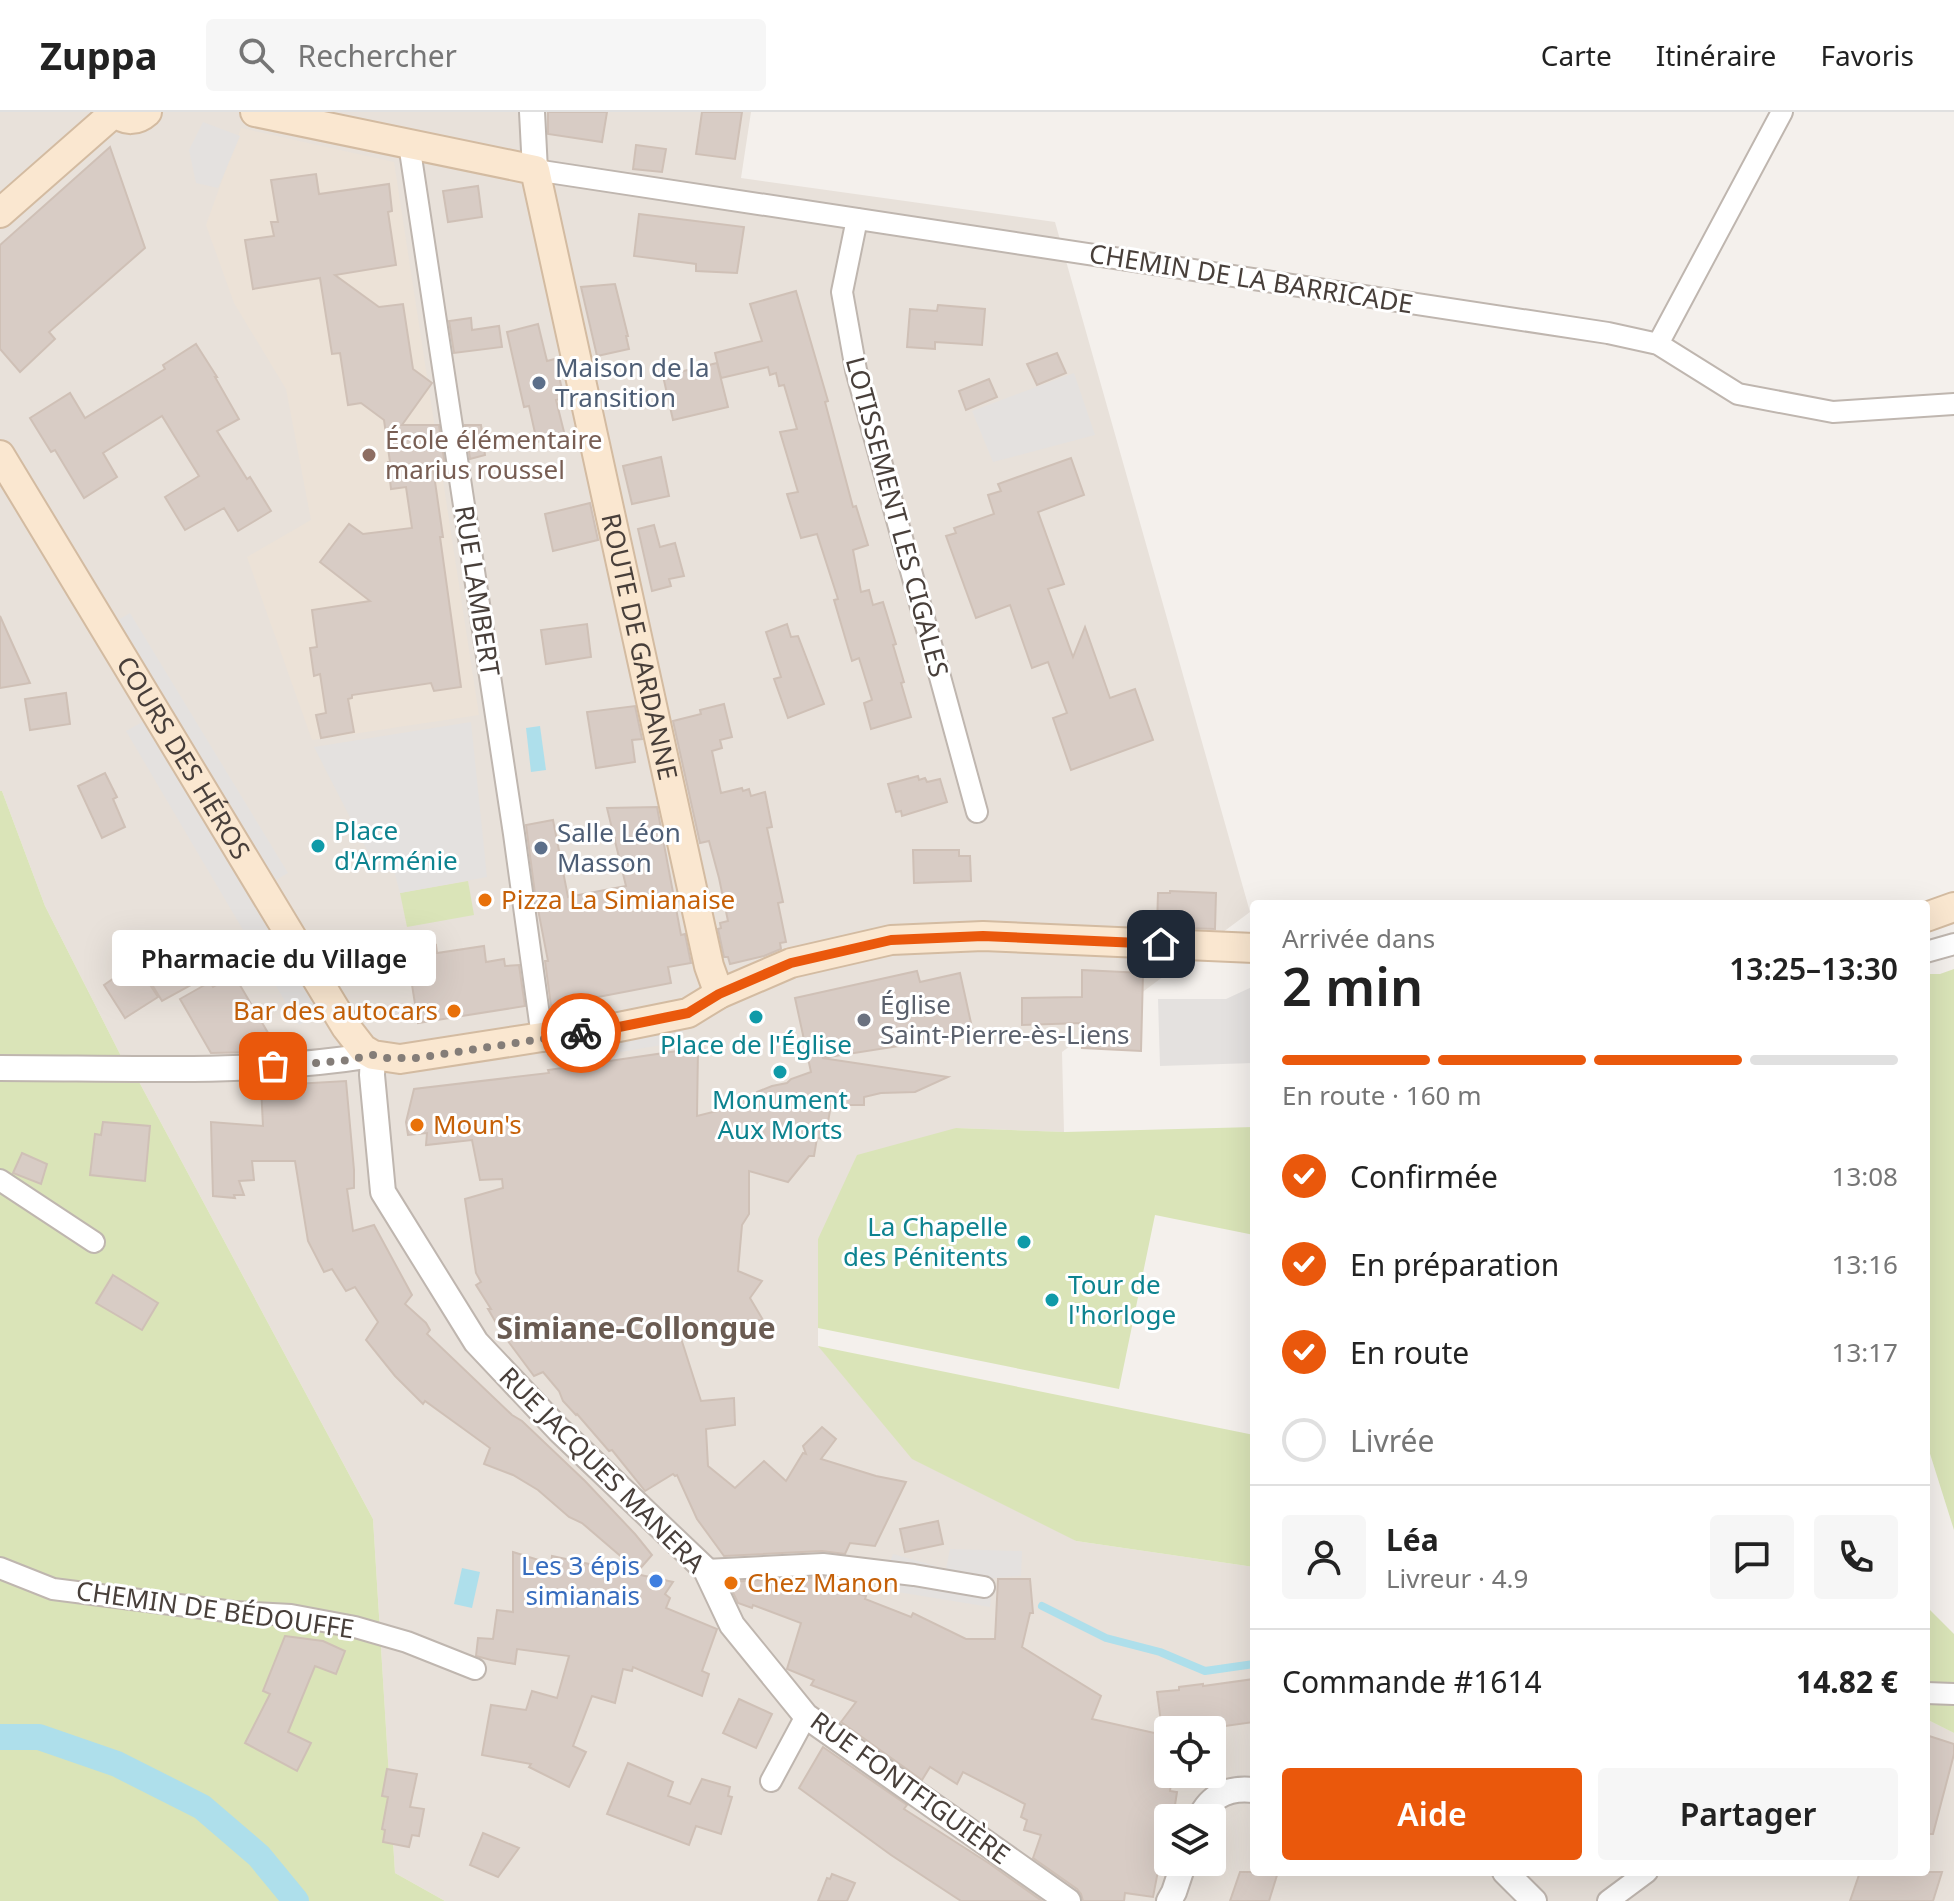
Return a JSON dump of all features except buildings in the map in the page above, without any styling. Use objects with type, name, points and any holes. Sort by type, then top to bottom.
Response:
[{"type":"main road","points":[[0,213],[115,112],[130,119],[147,112]]},
{"type":"main road","points":[[255,112],[535,170]]},
{"type":"main road","name":"ROUTE DE GARDANNE","points":[[535,170],[709,966],[719,994]]},
{"type":"main road","name":"COURS DES HÉROS","points":[[0,455],[346,1027],[363,1049],[373,1055]]},
{"type":"main road","points":[[1930,916],[1954,907]]},
{"type":"main road","points":[[373,1055],[417,1058],[604,1030],[688,1013],[719,994],[791,963],[891,940],[983,936],[1250,948]]},
{"type":"street","name":"ROUTE DE GARDANNE","points":[[532,112],[535,170]]},
{"type":"street","points":[[1658,344],[1782,112]]},
{"type":"street","name":"RUE LAMBERT","points":[[409,144],[542,1037]]},
{"type":"street","name":"CHEMIN DE LA BARRICADE","points":[[535,170],[1608,333],[1658,344],[1738,394],[1833,412],[1954,404]]},
{"type":"street","name":"LOTISSEMENT LES CIGALES","points":[[857,219],[842,292],[856,370],[977,812]]},
{"type":"street","points":[[1930,951],[1954,944]]},
{"type":"street","points":[[0,1068],[216,1068],[301,1065],[373,1055]]},
{"type":"street","name":"RUE JACQUES MANERA","points":[[373,1055],[372,1075],[383,1192],[476,1342],[559,1430],[706,1570],[732,1625]]},
{"type":"street","points":[[0,1180],[94,1242]]},
{"type":"street","points":[[706,1570],[823,1564],[984,1587]]},
{"type":"street","name":"CHEMIN DE BÉDOUFFE","points":[[0,1568],[53,1589],[234,1612],[291,1615],[355,1627],[407,1642],[475,1669]]},
{"type":"street","name":"RUE FONTFIGUIÈRE","points":[[732,1625],[806,1716],[1068,1901]]},
{"type":"street","points":[[1930,1693],[1954,1694]]},
{"type":"street","points":[[771,1781],[806,1716]]},
{"type":"street","points":[[1207,1804],[1228,1791],[1250,1789]]},
{"type":"street","points":[[1169,1901],[1179,1876]]},
{"type":"street","points":[[1509,1876],[1534,1901]]},
{"type":"street","points":[[1608,1901],[1642,1876]]},
{"type":"shaded area","points":[[0,112],[751,112],[741,178],[1055,222],[1250,912],[1062,1052],[1064,1132],[956,1128],[818,1239],[818,1346],[1076,1541],[1250,1566],[1250,1876],[1930,1876],[1930,1721],[1954,1733],[1954,1901],[445,1901],[395,1873],[373,1519],[137,1078],[121,1056],[45,906],[0,791]]},
{"type":"shaded area","points":[[203,122],[240,136],[218,188],[196,183],[189,150]]},
{"type":"shaded area","name":"École élémentaire marius roussel","points":[[241,128],[394,162],[479,715],[312,740],[247,557],[311,520],[286,389],[234,303],[206,225]]},
{"type":"shaded area","points":[[1074,373],[1095,435],[993,462],[972,411]]},
{"type":"shaded area","points":[[130,613],[288,873],[271,883],[113,623]]},
{"type":"shaded area","points":[[146,720],[319,1014],[299,1025],[126,731]]},
{"type":"shaded area","points":[[471,722],[487,877],[400,893],[394,871],[378,872],[314,747]]},
{"type":"shaded area","points":[[1250,988],[1250,1063],[1160,1066],[1158,999],[1226,999]]},
{"type":"shaded area","points":[[682,1025],[684,1041],[615,1053],[612,1037]]},
{"type":"shaded area","points":[[950,1549],[1022,1551],[1021,1576],[993,1578],[990,1607],[879,1589],[893,1554],[946,1569]]},
{"type":"green space","points":[[0,791],[45,906],[121,1056],[0,1059]]},
{"type":"green space","points":[[468,881],[474,915],[407,927],[400,893]]},
{"type":"green space","points":[[1954,969],[1954,1530],[1930,1454],[1930,974]]},
{"type":"green space","points":[[0,1078],[137,1078],[373,1519],[395,1873],[445,1901],[0,1901]]},
{"type":"green space","points":[[1250,1127],[1250,1234],[1155,1215],[1119,1389],[818,1328],[818,1239],[857,1155],[956,1128],[1065,1132]]},
{"type":"green space","points":[[818,1346],[1250,1434],[1250,1566],[1076,1541],[912,1459]]},
{"type":"green space","points":[[1930,1610],[1954,1634],[1954,1733],[1930,1721]]},
{"type":"water","points":[[540,726],[546,770],[531,772],[526,728]]},
{"type":"water","points":[[462,1568],[480,1572],[472,1608],[454,1604]]},
{"type":"waterway","points":[[1042,1606],[1106,1638],[1160,1652],[1205,1671],[1250,1665]]},
{"type":"waterway","points":[[0,1737],[39,1737],[117,1764],[202,1807],[259,1856],[296,1901]]},
{"type":"way so far","points":[[273,1066],[342,1061],[373,1055],[417,1058],[581,1033]]},
{"type":"place","name":"Maison de la Transition","points":[[539,383]]},
{"type":"place","name":"École élémentaire marius roussel","points":[[369,455]]},
{"type":"place","name":"Place d'Arménie","points":[[318,846]]},
{"type":"place","name":"Salle Léon Masson","points":[[541,848]]},
{"type":"place","name":"Pizza La Simianaise","points":[[485,900]]},
{"type":"place","name":"Bar des autocars","points":[[454,1011]]},
{"type":"place","name":"Place de l'Église","points":[[756,1017]]},
{"type":"place","name":"Église Saint-Pierre-ès-Liens","points":[[864,1020]]},
{"type":"place","name":"Pharmacie du Village","points":[[273,1066]]},
{"type":"place","name":"Monument Aux Morts","points":[[780,1072]]},
{"type":"place","name":"Moun's","points":[[417,1125]]},
{"type":"place","name":"La Chapelle des Pénitents","points":[[1024,1242]]},
{"type":"place","name":"Tour de l'horloge","points":[[1052,1300]]},
{"type":"place","name":"Les 3 épis simianais","points":[[656,1581]]},
{"type":"place","name":"Chez Manon","points":[[731,1583]]},
{"type":"district","name":"Simiane-Collongue","points":[[636,1329]]},
{"type":"route","points":[[581,1033],[688,1013],[719,994],[791,963],[891,940],[983,936],[1161,944]]}]
